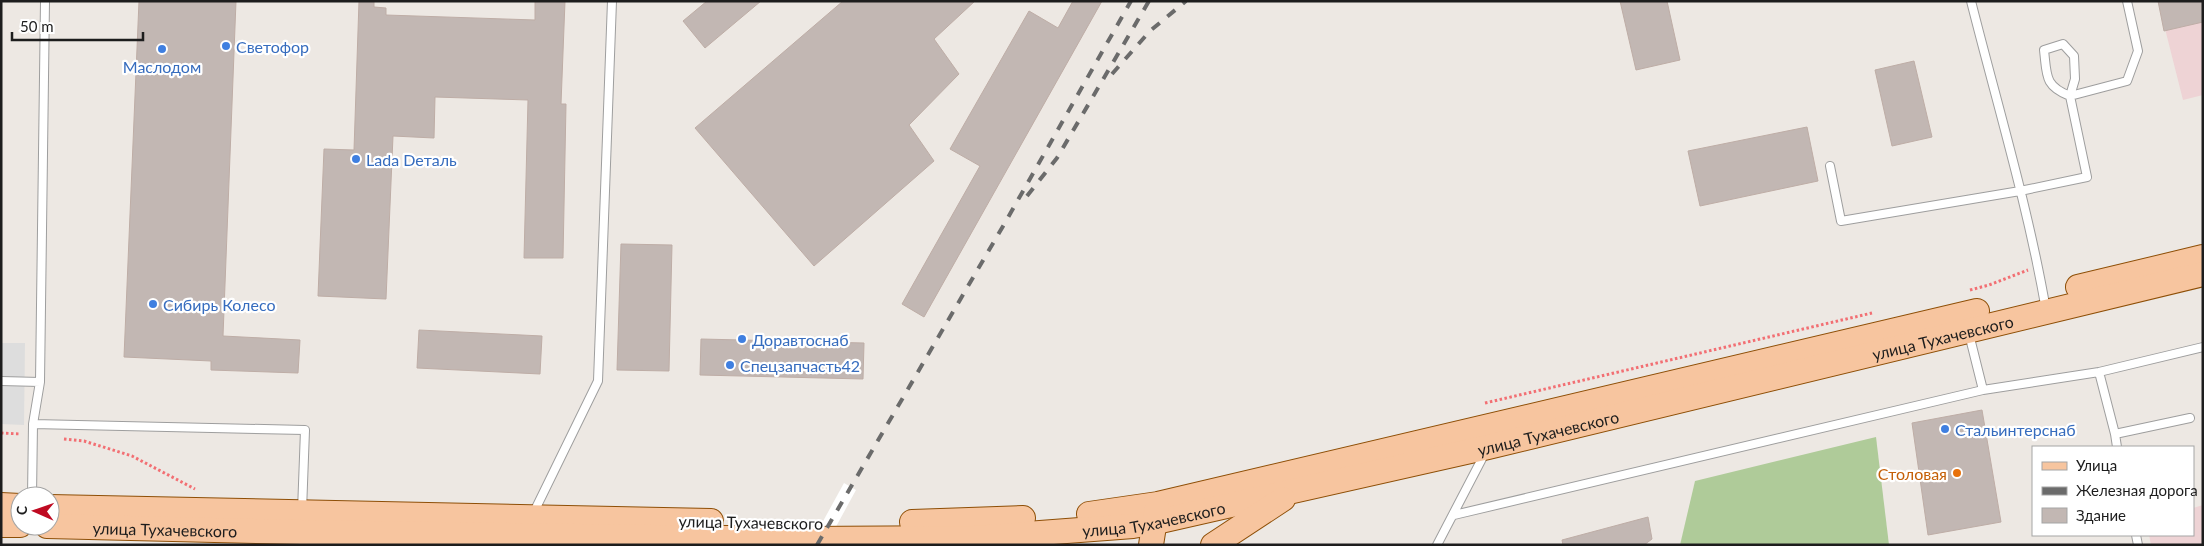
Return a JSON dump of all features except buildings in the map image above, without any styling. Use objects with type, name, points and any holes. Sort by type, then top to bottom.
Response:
[{"type":"main road","name":"улица Тухачевского","points":[[60,526],[301,522],[527,526],[809,524],[944,522],[1082,515],[1144,525],[2045,303],[2203,257]]},
{"type":"main road","name":"улица Тухачевского","points":[[527,526],[800,539],[974,538],[1144,525],[1488,447],[1968,330],[2045,303],[2203,274]]},
{"type":"main road","points":[[1213,545],[1296,490]]},
{"type":"main road","name":"улица Тухачевского","points":[[60,508],[301,522]]},
{"type":"main road","points":[[974,538],[1001,545]]},
{"type":"lane","points":[[32,486],[32,424],[40,382],[45,1]]},
{"type":"lane","points":[[527,526],[598,381],[612,1]]},
{"type":"lane","points":[[1971,1],[2020,190],[2045,303]]},
{"type":"lane","points":[[1830,166],[1841,221],[2087,177],[2070,96],[2075,79],[2074,56],[2063,44],[2044,50],[2048,80],[2056,91],[2070,96],[2127,81],[2138,52],[2127,1]]},
{"type":"lane","points":[[1968,330],[1983,390]]},
{"type":"lane","points":[[1454,515],[1983,390],[2099,372],[2203,347]]},
{"type":"lane","points":[[2099,372],[2117,446]]},
{"type":"lane","points":[[1,381],[40,382]]},
{"type":"lane","points":[[2115,434],[2190,418]]},
{"type":"lane","points":[[32,424],[305,430],[301,522]]},
{"type":"lane","points":[[1437,545],[1488,447]]},
{"type":"path","points":[[1960,292],[1989,285],[2038,266]]},
{"type":"path","points":[[1485,403],[1873,313]]},
{"type":"path","points":[[1,433],[32,434],[84,441],[132,456],[194,489],[202,488]]},
{"type":"shaded area","points":[[2158,1],[2203,1],[2203,95],[2183,100]]},
{"type":"shaded area","points":[[1,343],[25,343],[24,425],[1,424]]},
{"type":"shaded area","points":[[2203,505],[2203,545],[2151,545],[2149,536],[2194,536],[2194,508]]},
{"type":"green space","points":[[1876,437],[1889,545],[1680,545],[1695,481]]},
{"type":"pier","points":[[844,483],[856,490],[826,545],[810,545]]},
{"type":"railway","points":[[817,545],[1006,221],[1131,1]]},
{"type":"railway","points":[[1027,196],[1057,158],[1149,1]]},
{"type":"railway","points":[[1112,74],[1150,31],[1186,1]]},
{"type":"place","name":"Светофор","points":[[226,46]]},
{"type":"place","name":"Маслодом","points":[[162,49]]},
{"type":"place","name":"Lada Dеталь","points":[[356,159]]},
{"type":"place","name":"Сибирь Колесо","points":[[153,304]]},
{"type":"place","name":"Доравтоснаб","points":[[742,339]]},
{"type":"place","name":"Спецзапчасть42","points":[[730,365]]},
{"type":"place","name":"Стальинтерснаб","points":[[1945,429]]},
{"type":"place","name":"Столовая","points":[[1957,473]]}]
